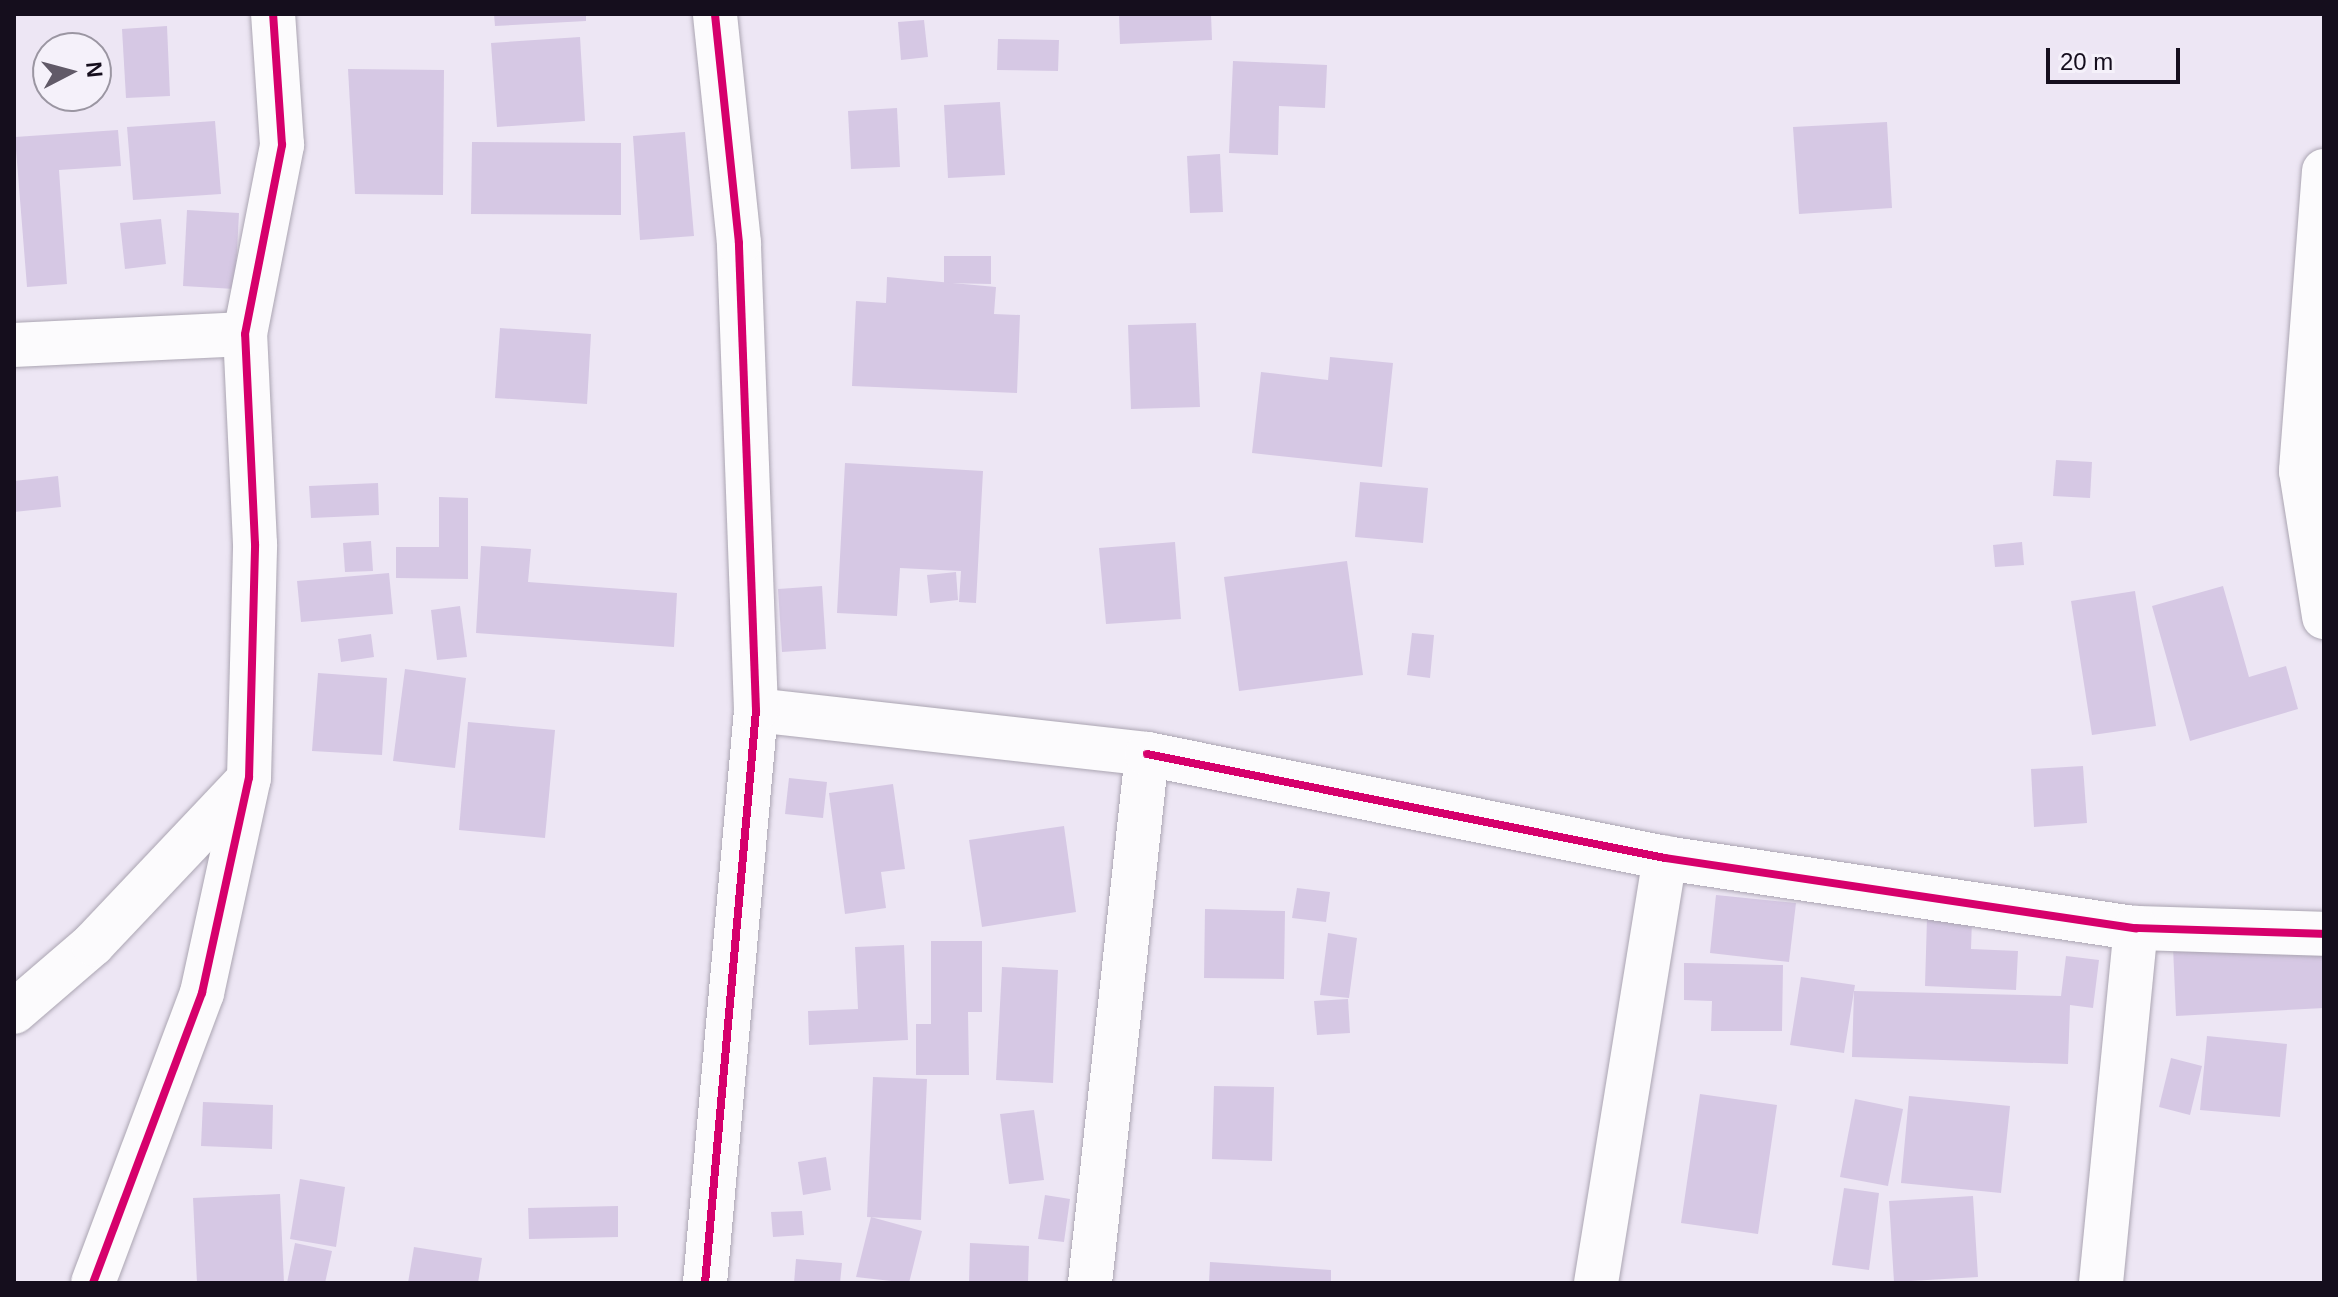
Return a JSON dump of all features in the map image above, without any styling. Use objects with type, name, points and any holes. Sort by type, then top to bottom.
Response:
[{"type":"street","points":[[93,1283],[202,993],[249,778],[255,544],[245,334],[282,145],[273,14]]},
{"type":"street","points":[[705,1283],[756,710],[739,243],[715,14]]},
{"type":"street","points":[[2324,171],[2301,471],[2324,617]]},
{"type":"street","points":[[14,345],[245,334]]},
{"type":"street","points":[[756,710],[1147,754],[1665,858],[2136,928],[2324,934]]},
{"type":"street","points":[[1090,1283],[1147,754]]},
{"type":"street","points":[[14,1012],[93,944],[249,778]]},
{"type":"street","points":[[1596,1283],[1665,858]]},
{"type":"street","points":[[2101,1283],[2136,928]]},
{"type":"building","points":[[494,14],[586,14],[586,21],[495,26]]},
{"type":"building","points":[[1119,14],[1211,14],[1212,40],[1120,44]]},
{"type":"building","points":[[924,20],[928,57],[901,60],[898,22]]},
{"type":"building","points":[[167,26],[170,96],[126,98],[122,29]]},
{"type":"building","points":[[580,37],[585,121],[497,127],[491,43]]},
{"type":"building","points":[[998,39],[1059,40],[1058,71],[997,70]]},
{"type":"building","points":[[1233,61],[1327,65],[1325,108],[1279,106],[1278,155],[1229,153]]},
{"type":"building","points":[[348,69],[444,70],[443,195],[355,194]]},
{"type":"building","points":[[1000,102],[1005,175],[948,178],[944,105]]},
{"type":"building","points":[[897,108],[900,167],[851,169],[848,111]]},
{"type":"building","points":[[215,121],[221,194],[133,200],[127,127]]},
{"type":"building","points":[[1887,122],[1892,208],[1799,214],[1793,127]]},
{"type":"building","points":[[118,130],[121,166],[59,170],[67,284],[27,287],[15,137]]},
{"type":"building","points":[[685,132],[694,236],[640,240],[633,136]]},
{"type":"building","points":[[472,142],[621,143],[621,215],[471,214]]},
{"type":"building","points":[[1220,154],[1223,212],[1190,213],[1187,156]]},
{"type":"building","points":[[187,210],[239,213],[235,289],[183,286]]},
{"type":"building","points":[[161,219],[166,264],[125,269],[120,223]]},
{"type":"building","points":[[944,256],[991,256],[991,284],[944,283]]},
{"type":"building","points":[[887,277],[996,287],[994,314],[1020,315],[1017,393],[852,386],[856,301],[886,303]]},
{"type":"building","points":[[1196,323],[1200,407],[1131,409],[1128,325]]},
{"type":"building","points":[[500,328],[591,334],[587,404],[495,398]]},
{"type":"building","points":[[1330,357],[1393,363],[1382,467],[1252,453],[1261,372],[1328,380]]},
{"type":"building","points":[[2056,460],[2092,462],[2090,498],[2053,496]]},
{"type":"building","points":[[845,463],[983,471],[976,603],[959,602],[961,571],[900,568],[897,616],[837,613]]},
{"type":"building","points":[[58,476],[61,507],[14,512],[14,481]]},
{"type":"building","points":[[1360,482],[1428,488],[1423,543],[1355,537]]},
{"type":"building","points":[[378,483],[379,515],[311,518],[309,486]]},
{"type":"building","points":[[439,497],[468,498],[468,579],[396,578],[396,547],[439,547]]},
{"type":"building","points":[[371,541],[373,571],[345,572],[343,543]]},
{"type":"building","points":[[1175,542],[1181,619],[1106,624],[1099,548]]},
{"type":"building","points":[[2022,542],[2024,565],[1995,567],[1993,545]]},
{"type":"building","points":[[481,546],[531,549],[528,582],[677,593],[674,647],[476,633]]},
{"type":"building","points":[[1347,561],[1363,675],[1239,691],[1224,577]]},
{"type":"building","points":[[956,572],[958,600],[930,603],[927,575]]},
{"type":"building","points":[[389,573],[393,614],[301,622],[297,581]]},
{"type":"building","points":[[822,586],[826,649],[782,652],[778,589]]},
{"type":"building","points":[[2223,586],[2249,677],[2286,666],[2298,709],[2190,741],[2152,606]]},
{"type":"building","points":[[2135,591],[2156,726],[2092,735],[2071,601]]},
{"type":"building","points":[[460,606],[467,657],[437,660],[431,610]]},
{"type":"building","points":[[1412,633],[1434,635],[1430,678],[1407,675]]},
{"type":"building","points":[[371,634],[374,657],[341,662],[338,639]]},
{"type":"building","points":[[405,669],[466,678],[455,768],[393,761]]},
{"type":"building","points":[[318,673],[387,678],[382,755],[312,751]]},
{"type":"building","points":[[468,722],[555,730],[545,838],[459,830]]},
{"type":"building","points":[[2083,766],[2087,823],[2034,827],[2031,769]]},
{"type":"building","points":[[789,778],[827,782],[823,818],[785,814]]},
{"type":"building","points":[[893,784],[905,869],[881,872],[886,908],[845,914],[829,793]]},
{"type":"building","points":[[1064,826],[1076,912],[982,927],[969,840]]},
{"type":"building","points":[[1297,888],[1330,892],[1326,922],[1292,918]]},
{"type":"building","points":[[1716,895],[1796,903],[1789,962],[1710,953]]},
{"type":"building","points":[[1205,909],[1285,911],[1284,979],[1204,978]]},
{"type":"building","points":[[1927,918],[1972,920],[1971,949],[2018,951],[2016,990],[1925,986]]},
{"type":"building","points":[[1328,933],[1357,938],[1349,998],[1320,995]]},
{"type":"building","points":[[2324,938],[2324,1008],[2176,1016],[2173,947]]},
{"type":"building","points":[[931,941],[982,941],[982,1012],[968,1012],[969,1075],[916,1075],[916,1024],[931,1024]]},
{"type":"building","points":[[904,945],[908,1040],[809,1045],[808,1011],[858,1009],[855,947]]},
{"type":"building","points":[[2066,956],[2099,960],[2093,1008],[2070,1005],[2068,1064],[1852,1057],[1854,991],[2061,996]]},
{"type":"building","points":[[1684,963],[1783,965],[1782,1031],[1711,1031],[1712,1001],[1684,1000]]},
{"type":"building","points":[[1002,967],[1058,970],[1053,1083],[996,1080]]},
{"type":"building","points":[[1801,977],[1855,985],[1844,1053],[1790,1045]]},
{"type":"building","points":[[1348,999],[1350,1033],[1317,1035],[1314,1001]]},
{"type":"building","points":[[2207,1036],[2287,1044],[2280,1117],[2200,1110]]},
{"type":"building","points":[[2171,1058],[2202,1066],[2190,1115],[2159,1107]]},
{"type":"building","points":[[873,1077],[927,1079],[921,1220],[867,1217]]},
{"type":"building","points":[[1214,1086],[1274,1087],[1272,1161],[1212,1159]]},
{"type":"building","points":[[1700,1094],[1777,1105],[1758,1234],[1681,1223]]},
{"type":"building","points":[[1909,1096],[2010,1106],[2001,1193],[1901,1183]]},
{"type":"building","points":[[1855,1099],[1903,1109],[1888,1186],[1840,1177]]},
{"type":"building","points":[[203,1102],[273,1105],[272,1149],[201,1146]]},
{"type":"building","points":[[1034,1110],[1044,1180],[1009,1184],[1000,1114]]},
{"type":"building","points":[[826,1157],[831,1190],[803,1195],[798,1162]]},
{"type":"building","points":[[300,1179],[345,1187],[336,1247],[290,1239]]},
{"type":"building","points":[[1844,1188],[1879,1193],[1869,1270],[1832,1265]]},
{"type":"building","points":[[280,1194],[284,1283],[197,1283],[193,1198]]},
{"type":"building","points":[[1045,1195],[1070,1199],[1064,1242],[1038,1239]]},
{"type":"building","points":[[1973,1196],[1978,1277],[1894,1282],[1889,1201]]},
{"type":"building","points":[[618,1206],[618,1237],[529,1239],[528,1208]]},
{"type":"building","points":[[802,1211],[804,1235],[773,1237],[771,1212]]},
{"type":"building","points":[[871,1217],[922,1231],[909,1283],[856,1277]]},
{"type":"building","points":[[295,1243],[332,1251],[325,1283],[287,1283]]},
{"type":"building","points":[[970,1243],[1029,1246],[1028,1283],[969,1283]]},
{"type":"building","points":[[414,1247],[482,1258],[478,1283],[408,1283]]},
{"type":"building","points":[[796,1259],[842,1263],[840,1283],[794,1283]]},
{"type":"building","points":[[1210,1262],[1331,1270],[1331,1283],[1209,1283]]},
{"type":"cycle path","points":[[93,1283],[202,993],[249,778],[255,544],[245,334],[282,145],[273,14]]},
{"type":"cycle path","points":[[705,1283],[756,710],[739,243],[715,14]]},
{"type":"cycle path","points":[[1147,754],[1665,858],[2136,928],[2324,934]]}]
